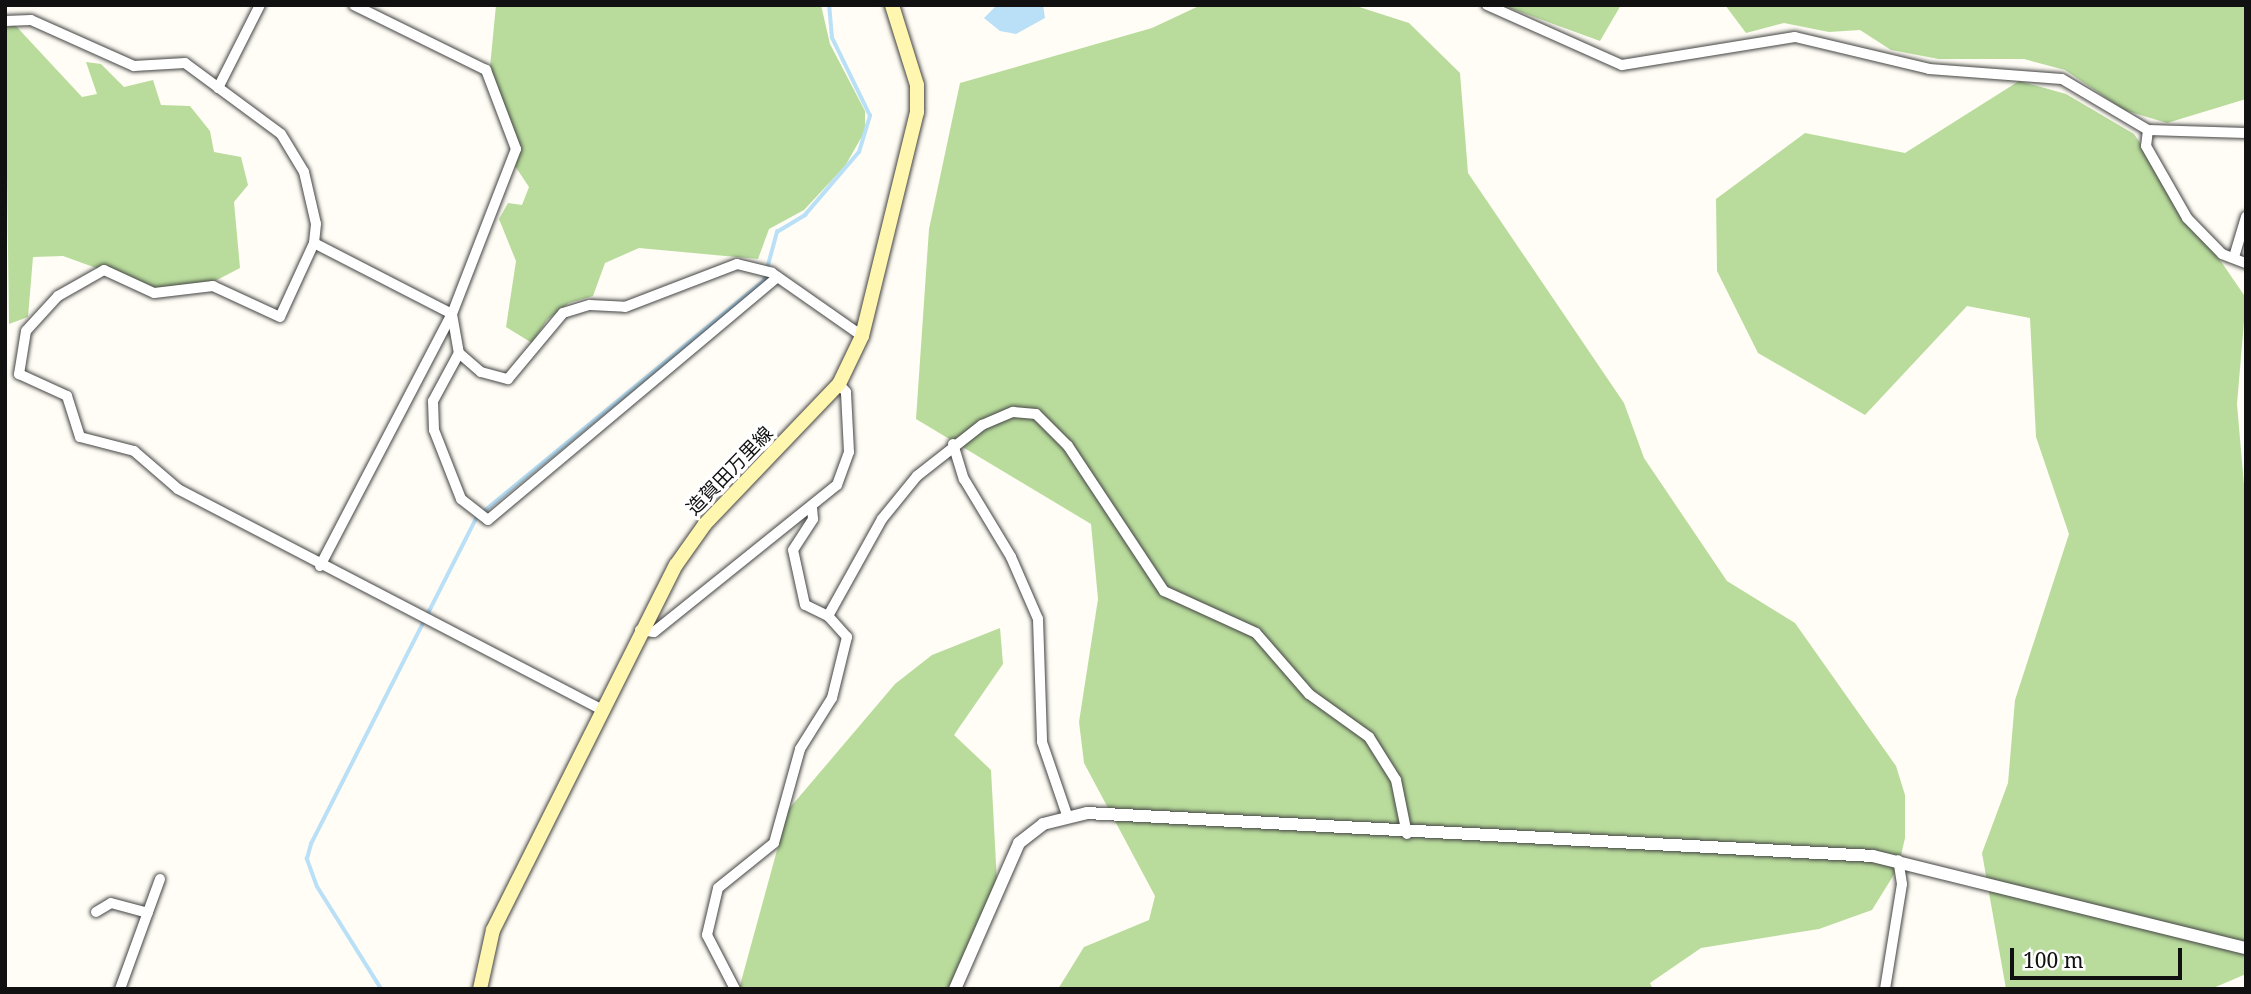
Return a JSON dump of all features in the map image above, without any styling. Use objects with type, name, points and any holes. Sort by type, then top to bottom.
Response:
[{"type":"main road","name":"造賀田万里線","points":[[480,989],[493,930],[640,630],[705,524],[839,384],[862,336],[917,112],[917,85],[892,5]]},
{"type":"street","points":[[218,88],[260,5]]},
{"type":"street","points":[[320,566],[452,314],[516,149],[486,70],[354,5]]},
{"type":"street","points":[[1487,5],[1622,65],[1796,37],[1929,69],[2062,79],[2148,130],[2246,133]]},
{"type":"street","points":[[5,21],[31,20],[134,66],[176,60],[281,135],[294,152],[314,201],[314,243],[274,318],[213,286],[155,293],[104,270],[58,296],[26,331],[19,374],[67,396],[80,437],[134,451],[178,489],[320,566],[603,710]]},
{"type":"street","points":[[2148,130],[2146,146],[2187,218],[2207,242],[2246,263]]},
{"type":"street","points":[[2234,257],[2246,217]]},
{"type":"street","points":[[314,243],[452,314]]},
{"type":"street","points":[[459,353],[481,372],[508,379],[563,313],[590,305],[625,307],[726,265],[778,277],[862,336]]},
{"type":"street","points":[[452,314],[459,353],[433,401],[434,430],[461,499],[488,520],[778,277]]},
{"type":"street","points":[[640,630],[654,632],[812,508],[846,470],[846,392],[839,384]]},
{"type":"street","points":[[828,616],[882,519],[953,444],[1013,412],[1036,414],[1051,426],[1164,591],[1256,633],[1309,694],[1369,737],[1396,780],[1407,834]]},
{"type":"street","points":[[953,444],[964,479],[1011,557],[1038,619],[1042,742],[1067,815]]},
{"type":"street","points":[[735,989],[707,934],[708,923],[725,878],[774,843],[800,749],[832,698],[847,637],[828,616],[805,605],[794,561],[812,508]]},
{"type":"street","points":[[955,989],[1009,856],[1031,832],[1067,815],[1194,817],[1407,834],[1774,847],[1898,860],[2246,948]]},
{"type":"street","points":[[1885,989],[1902,884],[1898,860]]},
{"type":"street","points":[[120,989],[160,879]]},
{"type":"street","points":[[96,912],[111,903],[148,913]]},
{"type":"green space","points":[[496,5],[821,5],[830,44],[865,111],[865,131],[845,166],[804,210],[769,229],[758,259],[639,248],[605,263],[593,296],[569,303],[547,320],[532,343],[506,327],[516,261],[499,219],[508,203],[522,205],[529,187],[515,166],[520,146],[490,67]]},
{"type":"green space","points":[[1201,5],[1353,5],[1409,23],[1460,73],[1468,173],[1624,403],[1644,458],[1727,581],[1795,623],[1896,766],[1905,795],[1905,838],[1898,868],[1872,910],[1819,929],[1701,948],[1650,983],[1653,989],[1058,989],[1084,947],[1149,920],[1155,896],[1084,763],[1079,722],[1098,599],[1091,524],[916,419],[929,229],[960,83],[1152,28]]},
{"type":"green space","points":[[1501,5],[1621,5],[1600,41]]},
{"type":"green space","points":[[1725,5],[2246,5],[2246,99],[2167,123],[2124,110],[2065,70],[2024,59],[1939,59],[1891,50],[1860,30],[1829,32],[1784,23],[1746,33]]},
{"type":"green space","points":[[15,25],[82,97],[97,94],[86,62],[101,64],[124,87],[153,80],[161,105],[190,106],[210,131],[214,152],[241,157],[248,185],[234,202],[240,268],[215,281],[157,290],[63,256],[33,257],[28,317],[9,324],[5,28]]},
{"type":"green space","points":[[2019,81],[2066,94],[2134,134],[2246,298],[2237,404],[2246,508],[2246,974],[2211,989],[2006,989],[1982,853],[2008,783],[2015,700],[2069,534],[2036,437],[2030,318],[1967,306],[1865,415],[1758,353],[1717,271],[1716,199],[1805,133],[1905,153]]},
{"type":"green space","points":[[1000,628],[1003,664],[954,735],[991,770],[997,882],[953,989],[739,989],[788,810],[895,684],[932,655]]},
{"type":"water","points":[[997,5],[1043,5],[1045,18],[1016,34],[1000,31],[984,18]]},
{"type":"waterway","points":[[381,989],[317,887],[307,859],[311,844],[477,517],[764,280],[777,232],[805,215],[859,152],[870,116],[832,38],[829,5]]}]
